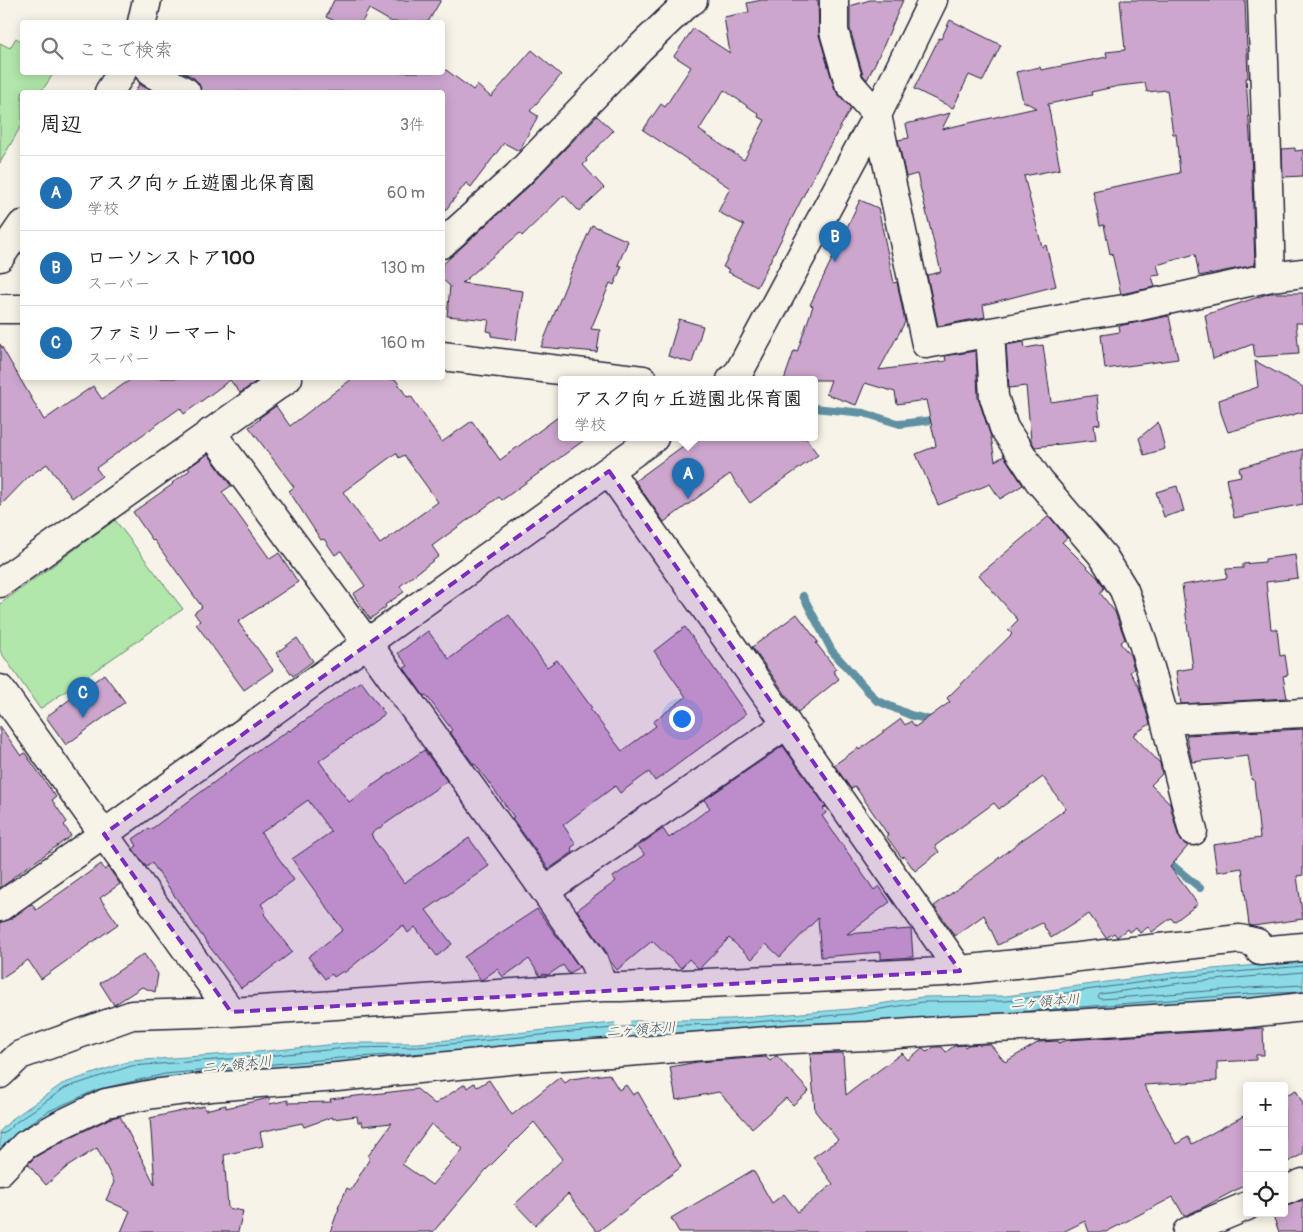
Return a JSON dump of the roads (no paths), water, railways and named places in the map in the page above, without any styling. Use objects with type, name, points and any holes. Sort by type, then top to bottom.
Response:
[{"type":"street","points":[[142,20],[147,0]]},
{"type":"street","points":[[445,239],[518,174],[639,49],[686,4],[693,0]]},
{"type":"street","points":[[834,0],[834,31],[849,83],[877,115],[926,344],[1130,308],[1271,277],[1303,272]]},
{"type":"street","points":[[735,376],[739,372],[877,115],[934,0]]},
{"type":"street","points":[[1262,0],[1271,277]]},
{"type":"street","points":[[111,90],[120,75]]},
{"type":"street","points":[[155,75],[182,90]]},
{"type":"street","points":[[0,256],[20,228]]},
{"type":"street","points":[[0,309],[20,310]]},
{"type":"street","points":[[990,332],[994,397],[1004,428],[1039,481],[1103,556],[1124,590],[1143,642],[1194,831]]},
{"type":"street","points":[[445,356],[610,376]]},
{"type":"street","points":[[0,584],[285,380]]},
{"type":"street","points":[[212,432],[367,643],[545,891],[594,962],[603,987]]},
{"type":"street","points":[[0,907],[650,441]]},
{"type":"street","points":[[609,471],[960,971]]},
{"type":"street","points":[[0,690],[231,1012]]},
{"type":"street","points":[[1165,720],[1303,713]]},
{"type":"street","points":[[545,891],[787,724]]},
{"type":"street","points":[[0,1074],[20,1055],[132,1015],[231,1012],[603,987],[960,971],[1240,939],[1256,943],[1260,951],[1303,947]]},
{"type":"street","points":[[0,1171],[25,1145],[60,1125],[106,1103],[153,1094],[530,1058],[792,1039],[1249,1013],[1303,1007]]},
{"type":"street","points":[[1288,1189],[1303,1183]]},
{"type":"street","points":[[1187,1232],[1243,1208]]},
{"type":"water","name":"二ヶ領本川","points":[[1303,961],[1303,997],[1248,999],[970,1021],[341,1063],[165,1079],[0,1155],[0,1131],[12,1119],[62,1084],[130,1061],[257,1052],[347,1043],[418,1043],[633,1021],[730,1019],[850,1009],[922,997],[1006,996],[1179,972]]},
{"type":"waterway","points":[[818,408],[864,413],[900,424],[940,419]]},
{"type":"waterway","points":[[803,596],[832,651],[876,700],[910,715],[934,721]]},
{"type":"waterway","points":[[1165,859],[1200,888]]},
{"type":"place","name":"ローソンストア100","points":[[835,262]]},
{"type":"place","name":"アスク向ヶ丘遊園北保育園","points":[[688,499]]},
{"type":"place","name":"ファミリーマート","points":[[83,718]]}]
